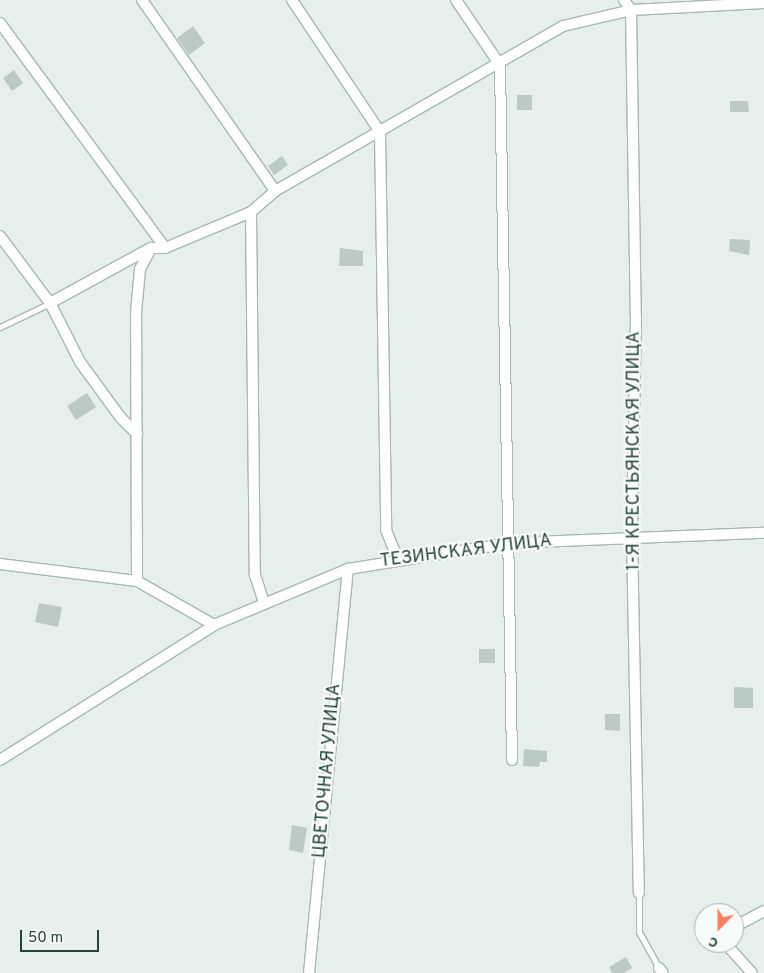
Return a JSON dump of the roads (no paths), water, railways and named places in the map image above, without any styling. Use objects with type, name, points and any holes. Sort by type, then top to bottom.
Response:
[{"type":"street","points":[[142,0],[275,191]]},
{"type":"street","points":[[292,0],[380,132],[386,530],[398,560]]},
{"type":"street","points":[[456,0],[500,65],[511,543],[512,760]]},
{"type":"street","points":[[624,0],[631,10]]},
{"type":"street","points":[[50,303],[151,248],[165,248],[251,212],[275,191],[500,65],[563,26],[631,10],[764,3]]},
{"type":"street","name":"1-Я КРЕСТЬЯНСКАЯ УЛИЦА","points":[[631,10],[636,318],[632,536],[639,893]]},
{"type":"street","points":[[0,23],[165,248]]},
{"type":"street","points":[[251,212],[255,574],[264,602]]},
{"type":"street","points":[[0,236],[50,303],[80,362],[121,418],[137,434]]},
{"type":"street","points":[[136,581],[136,313],[140,269],[151,248]]},
{"type":"street","name":"ТЕЗИНСКАЯ УЛИЦА","points":[[0,760],[214,625],[264,602],[348,569],[511,543],[632,536],[764,533]]},
{"type":"street","points":[[0,564],[136,581],[214,625]]},
{"type":"street","name":"ЦВЕТОЧНАЯ УЛИЦА","points":[[309,973],[348,569]]},
{"type":"street","points":[[744,922],[764,911]]},
{"type":"street","points":[[734,953],[752,973]]},
{"type":"lane","points":[[0,327],[50,303]]},
{"type":"lane","points":[[639,893],[639,932],[661,970]]}]
